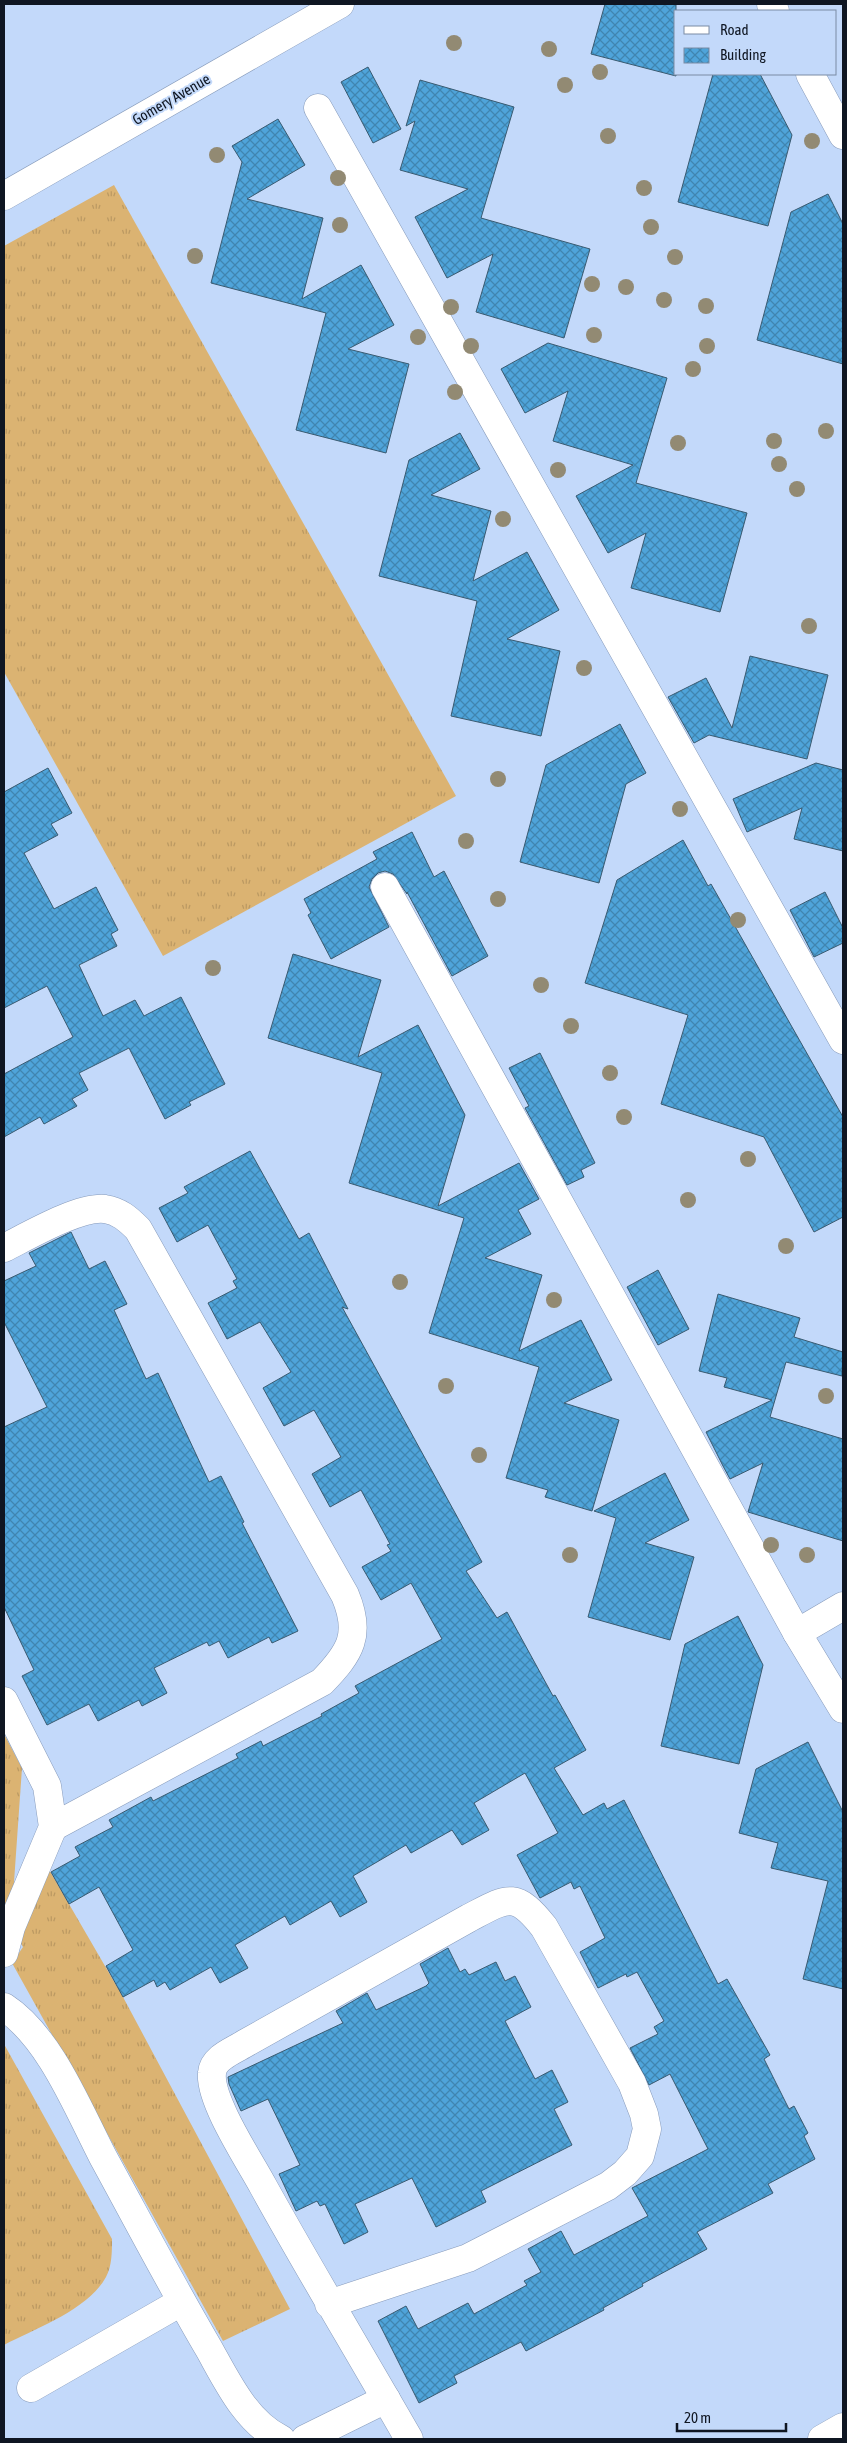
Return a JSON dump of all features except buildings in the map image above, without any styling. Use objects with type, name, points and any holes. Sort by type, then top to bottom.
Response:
[{"type":"street","name":"Gomery Avenue","points":[[4,196],[340,4]]},
{"type":"street","points":[[811,75],[843,135]]},
{"type":"street","points":[[318,108],[843,1040]]},
{"type":"street","points":[[385,887],[797,1633],[843,1709]]},
{"type":"street","points":[[4,1248],[69,1216],[93,1210],[104,1209],[116,1212],[126,1217],[138,1228],[345,1595],[351,1608],[354,1626],[351,1643],[346,1655],[322,1682],[53,1827]]},
{"type":"street","points":[[797,1633],[843,1606]]},
{"type":"street","points":[[4,1701],[47,1786],[53,1827],[11,1927],[4,1953]]},
{"type":"street","points":[[329,2304],[468,2258],[608,2186],[625,2173],[640,2156],[647,2128],[632,2083],[544,1927],[534,1914],[519,1903],[506,1900],[470,1918],[244,2044],[217,2062],[213,2067],[212,2083],[226,2118],[329,2304],[409,2439]]},
{"type":"street","points":[[4,2007],[14,2014],[31,2032],[61,2078],[181,2302],[235,2395],[262,2427],[281,2439]]},
{"type":"street","points":[[31,2388],[181,2302]]},
{"type":"street","points":[[305,2439],[386,2399]]},
{"type":"street","points":[[822,2439],[843,2427]]},
{"type":"green space","points":[[114,185],[456,796],[163,956],[4,672],[4,246]]},
{"type":"green space","points":[[4,1734],[22,1768],[11,1925],[44,1861],[123,1997],[290,2309],[223,2341],[12,1963],[23,1947],[11,1927],[4,1926]]},
{"type":"green space","points":[[4,2044],[112,2239],[112,2254],[106,2277],[98,2289],[87,2299],[60,2317],[4,2345]]}]
